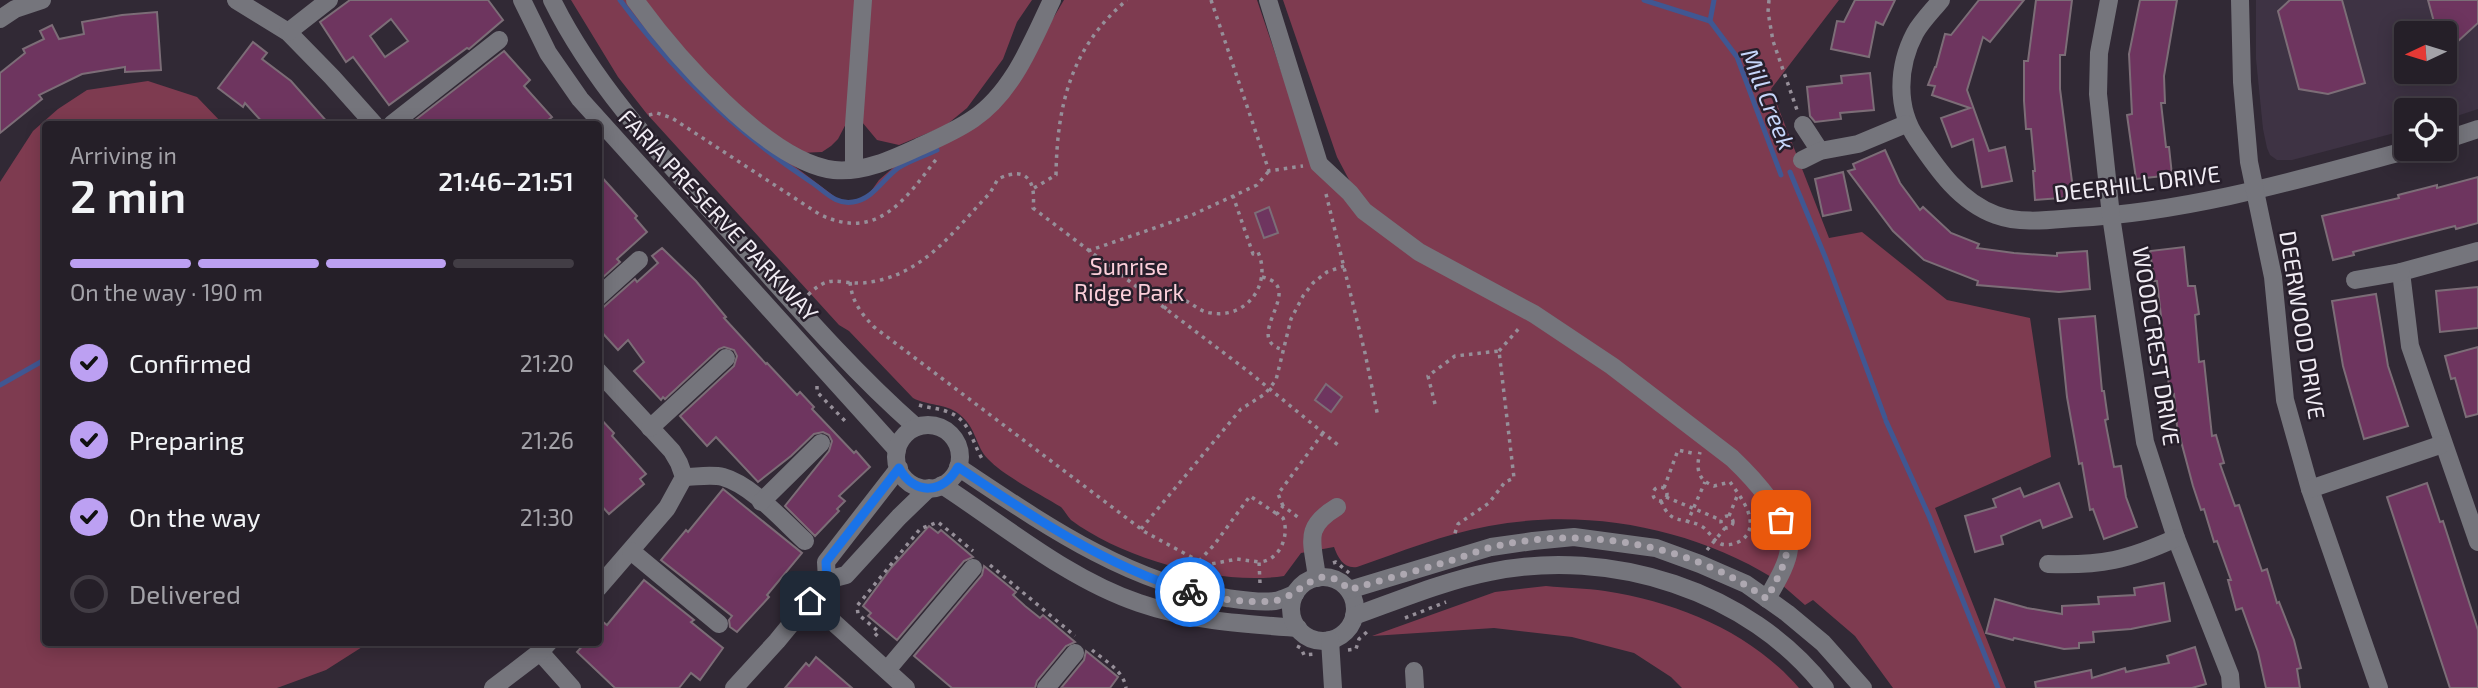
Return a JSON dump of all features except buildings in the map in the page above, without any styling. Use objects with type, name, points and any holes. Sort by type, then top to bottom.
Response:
[{"type":"street","points":[[8,9],[42,0]]},
{"type":"street","points":[[236,0],[288,33],[371,121]]},
{"type":"street","points":[[288,33],[329,0]]},
{"type":"street","name":"FARIA PRESERVE PARKWAY","points":[[522,0],[548,53],[600,121]]},
{"type":"street","name":"FARIA PRESERVE PARKWAY","points":[[552,0],[578,48],[645,137],[832,346],[880,396],[916,427]]},
{"type":"street","points":[[635,0],[700,78],[751,125],[794,157],[834,170],[864,168],[901,155],[974,118],[998,97],[1019,65],[1052,0]]},
{"type":"street","points":[[854,169],[854,125],[863,0]]},
{"type":"street","points":[[1268,0],[1319,164],[1350,193],[1364,211],[1419,252],[1532,313],[1612,366],[1749,474],[1774,506],[1788,533],[1789,548],[1767,599]]},
{"type":"street","name":"DEERHILL DRIVE","points":[[1941,0],[1915,33],[1903,68],[1901,97],[1906,124],[1959,193],[1994,214],[2025,220],[2111,216],[2164,209],[2256,191],[2394,154]]},
{"type":"street","name":"WOODCREST DRIVE","points":[[2109,0],[2099,53],[2098,94],[2111,216],[2145,442],[2176,537],[2230,675],[2231,688]]},
{"type":"street","name":"DEERWOOD DRIVE","points":[[2240,0],[2242,82],[2249,162],[2273,277],[2285,400],[2310,489],[2379,688]]},
{"type":"street","points":[[396,121],[499,40]]},
{"type":"street","name":"FARIA PRESERVE PARKWAY","points":[[602,123],[897,450]]},
{"type":"street","points":[[1802,160],[1819,151],[1858,144],[1906,124]]},
{"type":"street","points":[[1803,125],[1819,151]]},
{"type":"street","points":[[2457,136],[2478,130]]},
{"type":"street","points":[[2355,280],[2401,272],[2478,251]]},
{"type":"street","points":[[602,293],[639,260]]},
{"type":"street","points":[[2401,272],[2410,346],[2478,542]]},
{"type":"street","points":[[650,428],[726,358]]},
{"type":"street","points":[[602,375],[672,451],[684,477],[667,508],[602,584]]},
{"type":"street","points":[[734,688],[827,580],[846,575],[898,517],[936,487],[953,476],[958,467],[959,446],[946,430],[926,425],[908,432],[897,450],[899,468],[911,483],[936,487],[1095,584],[1138,603],[1180,615],[1221,623],[1298,628]]},
{"type":"street","points":[[761,502],[821,443]]},
{"type":"street","points":[[2310,489],[2443,444]]},
{"type":"street","points":[[958,467],[1015,505],[1115,562],[1155,581],[1197,594],[1239,600],[1275,601],[1295,594],[1308,581],[1317,578],[1338,581],[1349,590],[1353,598],[1354,616],[1345,632],[1330,640],[1312,639],[1298,628],[1291,611],[1295,594]]},
{"type":"street","points":[[827,580],[826,562],[899,468]]},
{"type":"street","points":[[684,477],[720,476],[736,482],[805,541]]},
{"type":"street","points":[[1317,578],[1312,542],[1314,526],[1321,516],[1337,506]]},
{"type":"street","points":[[1349,590],[1491,547],[1574,537],[1656,548],[1746,584],[1823,643],[1863,688]]},
{"type":"street","points":[[2048,564],[2082,566],[2127,559],[2176,537]]},
{"type":"street","points":[[631,551],[719,624]]},
{"type":"street","points":[[887,670],[980,562]]},
{"type":"street","points":[[1354,616],[1492,571],[1548,565],[1599,567],[1697,591],[1746,617],[1782,645],[1816,676],[1825,688]]},
{"type":"street","points":[[810,601],[906,688]]},
{"type":"street","points":[[1330,640],[1333,688]]},
{"type":"street","points":[[1046,688],[1081,646]]},
{"type":"street","points":[[493,688],[545,647],[572,688]]},
{"type":"path","points":[[1034,188],[1056,175],[1056,147],[1062,104],[1079,59],[1101,26],[1127,0]]},
{"type":"path","points":[[1211,0],[1269,171]]},
{"type":"path","points":[[1769,0],[1768,12],[1773,41],[1803,125]]},
{"type":"path","points":[[1088,251],[1192,215],[1258,185],[1269,171],[1319,164],[1378,416]]},
{"type":"path","points":[[808,295],[817,286],[833,279],[862,283],[885,279],[921,262],[990,193],[998,179],[1015,173],[1031,180],[1034,188],[1033,208],[1338,444]]},
{"type":"path","points":[[1164,309],[1171,302],[1181,299],[1205,312],[1220,314],[1234,312],[1252,300],[1262,277],[1260,256],[1258,251],[1253,254],[1233,196]]},
{"type":"path","points":[[1140,528],[1241,409],[1255,402],[1269,389],[1276,380],[1290,319],[1307,290],[1327,272],[1344,266]]},
{"type":"path","points":[[1262,277],[1275,281],[1279,287],[1269,337],[1274,346],[1284,350]]},
{"type":"path","points":[[850,282],[853,301],[874,327],[1140,528],[1199,561],[1211,565],[1237,559],[1268,561],[1275,556],[1286,534],[1283,518],[1250,496],[1199,561]]},
{"type":"path","points":[[1434,404],[1428,376],[1455,356],[1499,351],[1532,313]]},
{"type":"path","points":[[1454,536],[1458,524],[1489,503],[1506,482],[1514,478],[1499,351]]},
{"type":"path","points":[[817,392],[851,427]]},
{"type":"path","points":[[910,401],[952,413],[961,420],[968,427],[983,461],[988,465]]},
{"type":"path","points":[[1298,531],[1299,518],[1283,506],[1278,494],[1323,433]]},
{"type":"path","points":[[1664,488],[1656,488],[1654,492],[1655,498],[1661,501],[1668,514],[1678,520],[1701,526],[1724,545],[1737,543],[1750,531],[1751,520],[1730,482],[1714,486],[1705,482],[1696,466],[1704,437]]},
{"type":"path","points":[[1667,497],[1664,488],[1678,450],[1699,455]]},
{"type":"path","points":[[1687,523],[1705,482]]},
{"type":"path","points":[[1729,516],[1738,494]]},
{"type":"path","points":[[1667,497],[1721,520]]},
{"type":"path","points":[[1661,501],[1667,497]]},
{"type":"path","points":[[1277,514],[1283,506]]},
{"type":"path","points":[[1721,520],[1729,516]]},
{"type":"path","points":[[1707,550],[1725,528],[1733,523],[1729,516]]},
{"type":"path","points":[[1721,520],[1725,528]]},
{"type":"path","points":[[874,638],[879,632],[858,614],[857,606],[919,529],[938,522],[980,562],[1081,646],[1120,673],[1125,679],[1126,688]]},
{"type":"path","points":[[1259,562],[1260,583]]},
{"type":"path","points":[[1404,618],[1443,605]]},
{"type":"shaded area","points":[[2256,0],[2478,0],[2478,109],[2457,116],[2457,98],[2394,98],[2394,133],[2292,160],[2277,160],[2270,155],[2263,129],[2256,59]]},
{"type":"green space","name":"Sunrise Ridge Park","points":[[571,0],[626,0],[658,44],[704,93],[756,137],[843,203],[869,194],[879,180],[895,166],[923,150],[1021,72],[1064,0],[1257,0],[1315,171],[1651,402],[1741,471],[1774,516],[1783,546],[1773,578],[1741,560],[1672,534],[1636,526],[1562,519],[1472,529],[1357,567],[1345,564],[1334,547],[1301,553],[1284,576],[1258,578],[1202,573],[1117,547],[1071,520],[1061,507],[995,465],[984,454],[965,419],[948,408],[913,398],[849,331],[839,325],[647,114],[618,77]]},
{"type":"green space","points":[[641,0],[1032,0],[1017,22],[1003,59],[967,108],[945,126],[899,145],[877,140],[862,122],[849,118],[838,139],[831,146],[822,152],[799,153],[777,139],[701,70]]},
{"type":"green space","points":[[1283,0],[1839,0],[1771,89],[1829,238],[1862,232],[1947,300],[2030,318],[2051,457],[1935,508],[2006,688],[1893,688],[1855,636],[1813,600],[1805,605],[1782,585],[1793,550],[1752,466],[1377,216],[1355,191],[1337,157]]},
{"type":"green space","points":[[148,81],[197,97],[220,121],[44,121],[87,90]]},
{"type":"green space","points":[[42,123],[42,646],[364,646],[326,670],[277,688],[0,688],[0,182],[33,131]]},
{"type":"green space","points":[[1546,586],[1591,589],[1632,596],[1685,612],[1736,636],[1759,651],[1799,688],[1682,688],[1671,677],[1634,653],[1572,637],[1494,628],[1372,636],[1495,592]]},
{"type":"waterway","points":[[620,0],[662,52],[708,100],[757,143],[835,199],[847,202],[860,200],[872,193],[898,168],[937,150]]},
{"type":"waterway","points":[[1644,0],[1710,21]]},
{"type":"waterway","name":"Mill Creek","points":[[1714,0],[1710,21],[1737,57],[1781,175]]},
{"type":"waterway","points":[[1790,172],[1826,259],[1885,418]]},
{"type":"waterway","points":[[0,385],[42,361]]},
{"type":"waterway","points":[[1886,421],[1929,516],[1998,688]]},
{"type":"way so far","points":[[1190,592],[1239,600],[1275,601],[1295,594],[1301,586],[1317,578],[1331,578],[1349,590],[1491,547],[1574,537],[1656,548],[1746,584],[1767,599],[1789,548],[1788,533],[1781,520]]},
{"type":"route","points":[[810,601],[827,580],[826,562],[899,468],[911,483],[929,488],[947,483],[958,467],[1015,505],[1115,562],[1155,581],[1190,592]]}]
